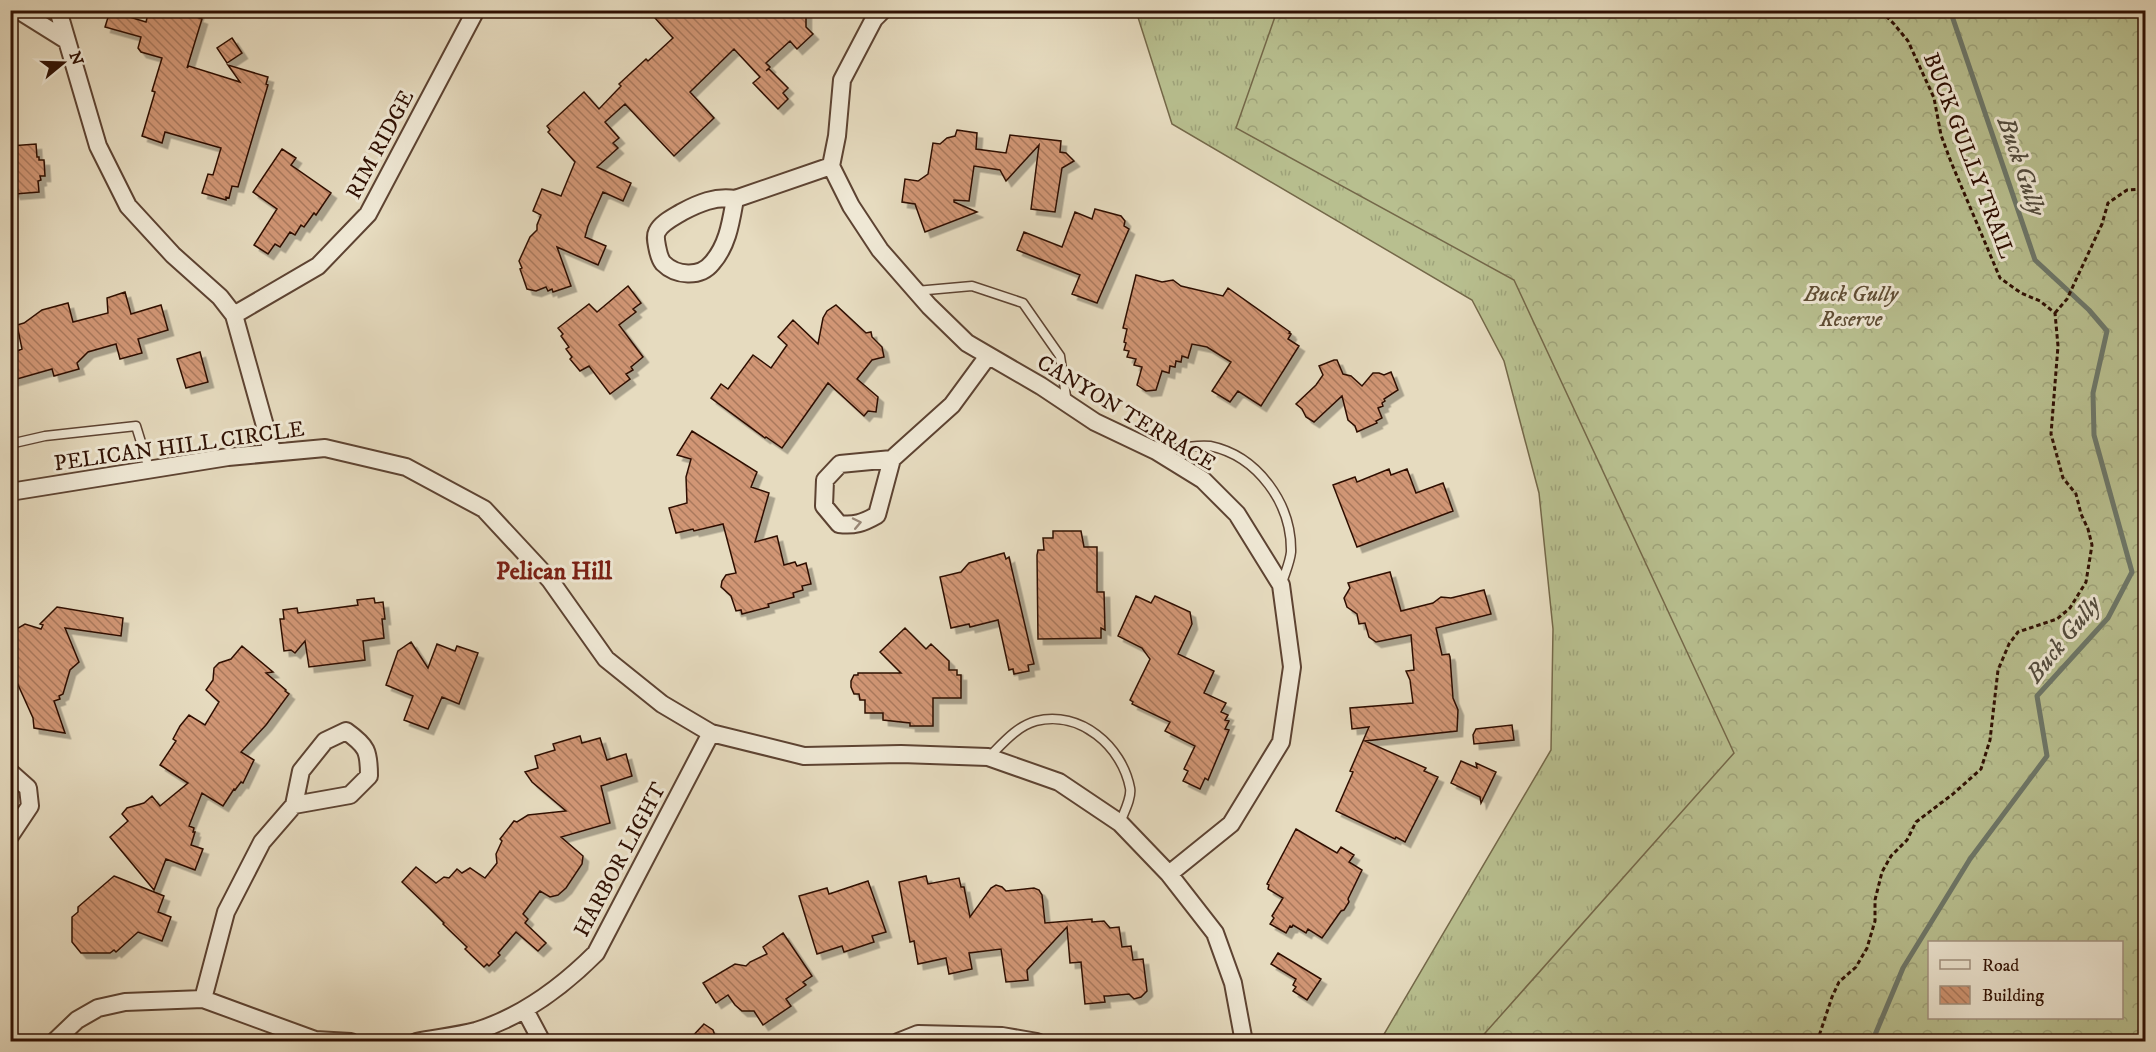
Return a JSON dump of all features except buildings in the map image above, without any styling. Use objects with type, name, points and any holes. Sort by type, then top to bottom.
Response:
[{"type":"street","points":[[18,10],[66,40]]},
{"type":"street","points":[[58,10],[98,146],[128,206],[173,255],[220,297],[234,315],[272,451]]},
{"type":"street","name":"RIM RIDGE","points":[[234,315],[318,266],[368,214],[476,10]]},
{"type":"street","points":[[735,199],[725,242],[712,265],[703,271],[688,274],[674,271],[662,262],[656,240],[657,232],[662,226],[692,207],[722,197],[735,199],[831,166],[837,136],[842,80],[874,19],[883,10]]},
{"type":"street","name":"CANYON TERRACE","points":[[831,166],[851,206],[880,250],[967,343],[1095,422],[1156,451],[1203,480],[1238,514],[1281,585],[1292,666],[1281,742],[1231,824],[1169,874]]},
{"type":"street","points":[[892,459],[840,464],[825,480],[824,506],[838,524],[851,526],[864,523],[877,515],[892,459],[952,405],[988,356]]},
{"type":"street","name":"PELICAN HILL CIRCLE","points":[[10,492],[149,468],[272,451],[325,448],[406,467],[484,509],[550,580],[606,659],[662,704],[711,732],[804,756],[902,754],[988,757],[1059,782],[1120,823],[1169,874],[1215,933],[1233,983],[1244,1041]]},
{"type":"street","points":[[203,999],[226,912],[262,842],[294,805],[302,771],[325,741],[346,731],[361,741],[369,755],[369,777],[350,795],[294,805]]},
{"type":"street","name":"HARBOR LIGHT","points":[[416,1041],[476,1031],[525,1010],[582,967],[596,953],[711,732]]},
{"type":"street","points":[[10,772],[28,788],[30,806],[10,836]]},
{"type":"street","points":[[54,1041],[77,1020],[98,1008],[125,1002],[203,999],[315,1041],[351,1041]]},
{"type":"street","points":[[525,1010],[542,1041]]},
{"type":"street","points":[[898,1041],[918,1034],[1002,1036],[1037,1041]]},
{"type":"lane","points":[[916,291],[972,286],[1023,303],[1060,356],[1067,403]]},
{"type":"lane","points":[[10,444],[45,436],[136,426],[149,468]]},
{"type":"lane","points":[[1156,451],[1209,446],[1239,457],[1263,477],[1277,496],[1288,525],[1291,554],[1281,585]]},
{"type":"lane","points":[[988,757],[1016,730],[1035,721],[1056,719],[1081,724],[1101,737],[1119,759],[1131,790],[1120,823]]},
{"type":"path","name":"BUCK GULLY TRAIL","points":[[1880,10],[1908,41],[1935,98],[1941,135],[2000,278],[2021,293],[2040,301],[2055,313]]},
{"type":"path","points":[[1817,1041],[1839,982],[1856,967],[1867,948],[1875,921],[1875,900],[1882,872],[1892,856],[1907,840],[1916,822],[1982,769],[1990,740],[1998,670],[2009,644],[2018,632],[2057,619],[2070,608],[2086,582],[2092,545],[2076,494],[2063,478],[2051,434],[2058,346],[2055,313],[2067,299],[2102,224],[2108,202],[2127,190],[2145,189]]},
{"type":"green space","name":"Buck Gully Reserve","points":[[1136,11],[2145,11],[2145,1041],[1380,1041],[1551,750],[1553,629],[1539,493],[1504,361],[1472,300],[1172,124]]},
{"type":"green space","name":"Buck Gully Reserve","points":[[1277,11],[2145,11],[2145,1041],[1478,1041],[1734,753],[1514,280],[1236,128]]},
{"type":"waterway","name":"Buck Gully","points":[[1872,1042],[1903,968],[1970,859],[2047,756],[2037,696],[2108,618],[2132,572],[2094,435],[2093,393],[2107,331],[2089,310],[2035,260],[1950,10]]},
{"type":"district","name":"Pelican Hill","points":[[554,571]]}]
